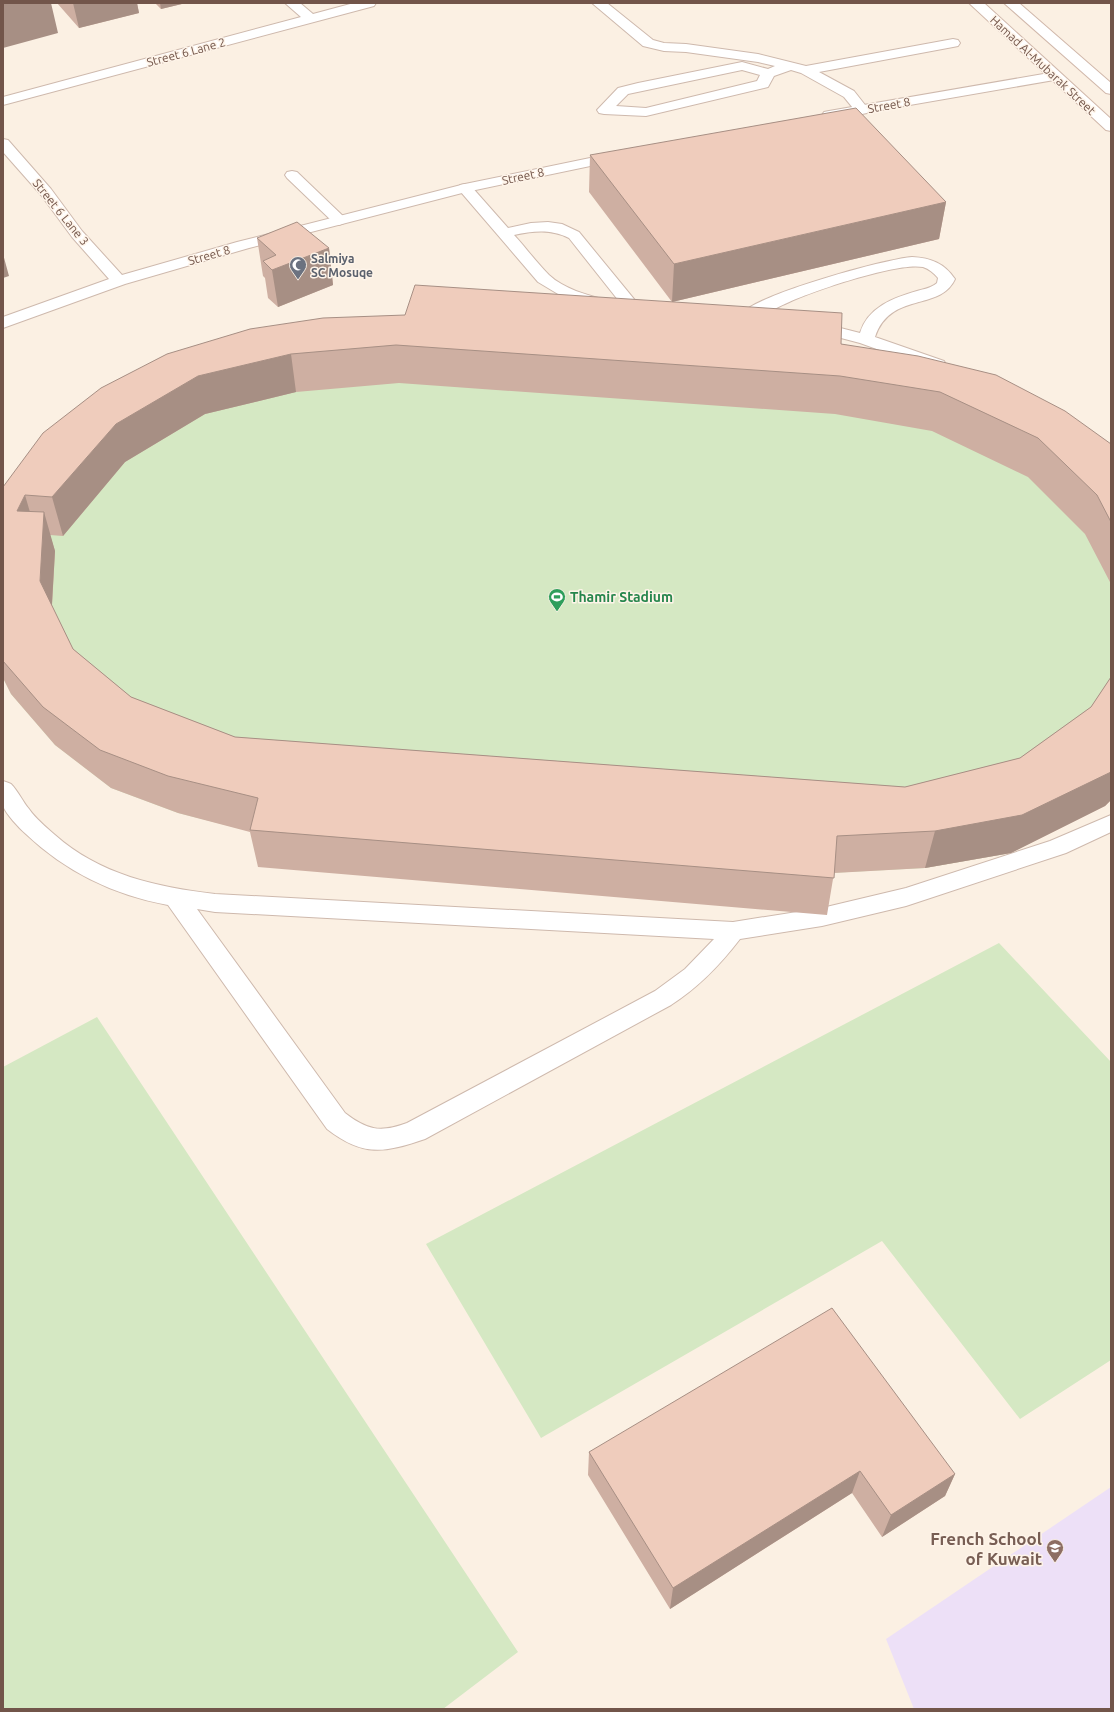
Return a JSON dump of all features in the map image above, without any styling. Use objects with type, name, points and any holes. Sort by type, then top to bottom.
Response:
[{"type":"street","points":[[292,3],[310,18]]},
{"type":"street","name":"Street 6 Lane 2","points":[[3,101],[369,3]]},
{"type":"street","points":[[600,3],[648,43],[664,47],[686,48],[758,58],[806,70],[849,94],[862,110]]},
{"type":"street","name":"Hamad Al-Mubarak Street","points":[[976,3],[1111,127]]},
{"type":"street","name":"Hamad Al-Mubarak Street","points":[[1011,3],[1111,90]]},
{"type":"street","points":[[806,70],[953,43]]},
{"type":"street","points":[[768,73],[763,84],[646,112],[604,110],[623,91],[638,87],[742,66],[768,73],[790,66]]},
{"type":"street","name":"Street 8","points":[[815,118],[1055,76]]},
{"type":"street","name":"Street 6 Lane 3","points":[[3,143],[46,192],[77,234],[119,281]]},
{"type":"street","name":"Street 8","points":[[3,322],[119,281],[243,245],[465,188],[636,152]]},
{"type":"street","points":[[292,174],[339,220]]},
{"type":"street","points":[[465,188],[504,233],[544,278],[556,288],[572,296],[591,301],[639,307],[574,235],[566,230],[544,225],[504,233]]},
{"type":"street","points":[[773,318],[742,313],[804,289],[901,264],[915,262],[930,264],[942,271],[947,279],[943,287],[900,302],[886,309],[868,328],[866,339]]},
{"type":"street","points":[[797,322],[866,339],[952,369]]},
{"type":"street","points":[[3,789],[27,822],[48,843],[75,862],[106,878],[139,890],[176,898],[223,903],[733,931],[822,917],[906,897],[1058,847],[1111,823]]},
{"type":"street","points":[[176,898],[336,1121],[348,1131],[364,1138],[382,1140],[399,1138],[416,1131],[663,998],[704,968],[733,931]]},
{"type":"shaded area","name":"French School of Kuwait","points":[[1111,1487],[1111,1709],[914,1709],[886,1639]]},
{"type":"green space","name":"Thamir Stadium","points":[[836,351],[1111,490],[1111,800],[1011,853],[925,868],[830,873],[265,835],[178,813],[111,788],[55,745],[11,694],[3,678],[3,546],[175,392]]},
{"type":"green space","points":[[999,943],[1111,1062],[1111,1360],[1020,1419],[882,1241],[541,1438],[426,1244]]},
{"type":"green space","points":[[97,1017],[518,1652],[443,1709],[3,1709],[3,1067]]},
{"type":"building","points":[[856,108],[946,202],[674,264],[590,155]]},
{"type":"building","points":[[297,222],[329,248],[272,270],[263,261],[276,255],[257,238]]},
{"type":"building","points":[[415,285],[842,313],[841,344],[918,356],[996,375],[1065,411],[1111,444],[1111,522],[1097,495],[1038,438],[940,392],[840,376],[396,345],[291,354],[198,376],[116,424],[52,497],[25,495],[17,511],[44,512],[40,581],[73,649],[131,697],[235,737],[905,787],[1020,758],[1091,707],[1111,677],[1111,772],[1022,815],[935,831],[837,836],[834,878],[250,830],[258,798],[168,776],[100,750],[43,707],[3,661],[3,487],[43,433],[101,388],[167,354],[250,329],[323,318],[405,315]]},
{"type":"building","points":[[832,1308],[955,1474],[891,1515],[860,1471],[673,1588],[589,1452]]},
{"type":"place","name":"Salmiya SC Mosuqe","points":[[298,280]]},
{"type":"place","name":"Thamir Stadium","points":[[557,612]]},
{"type":"place","name":"French School of Kuwait","points":[[1055,1563]]}]
